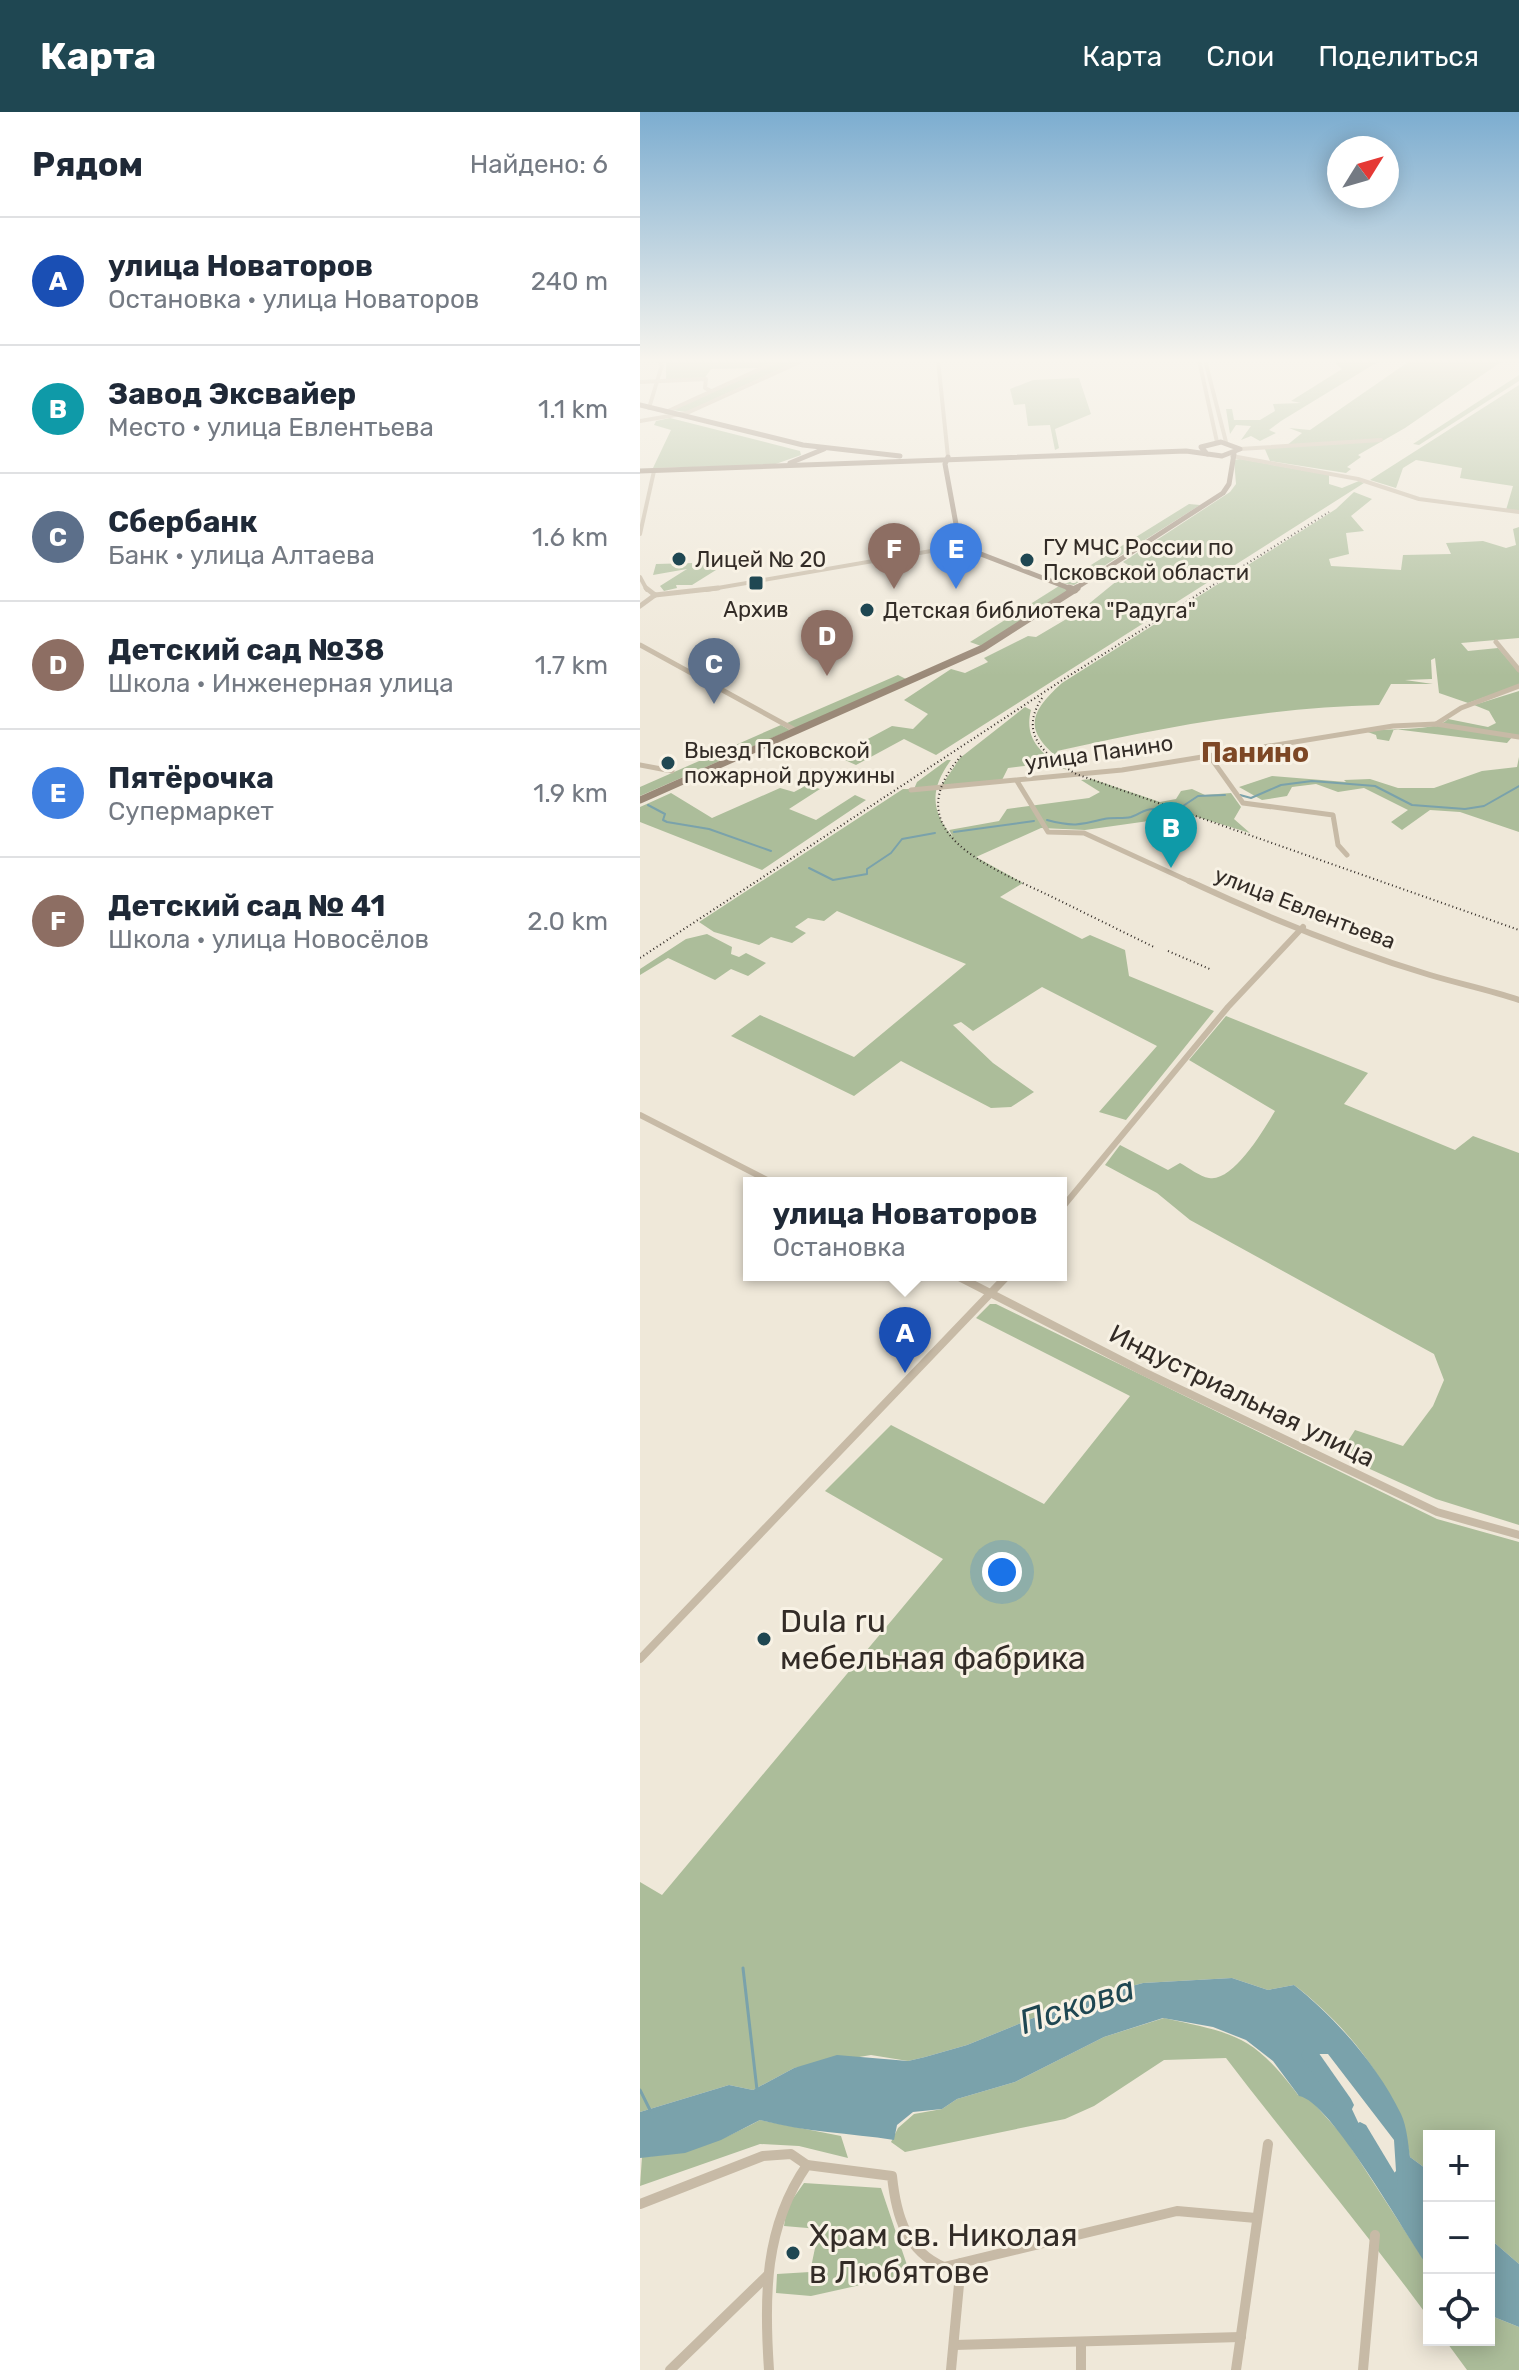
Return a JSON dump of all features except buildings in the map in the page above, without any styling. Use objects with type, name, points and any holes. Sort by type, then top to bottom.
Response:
[{"type":"main road","points":[[767,467],[773,465]]},
{"type":"main road","points":[[640,471],[804,465]]},
{"type":"main road","points":[[948,465],[960,546],[1075,590]]},
{"type":"main road","points":[[640,800],[968,655],[1075,590],[1223,493],[1230,483],[1229,465]]},
{"type":"street","points":[[1287,465],[1358,479],[1419,499],[1519,512]]},
{"type":"street","points":[[640,534],[654,471]]},
{"type":"street","points":[[640,577],[646,590],[655,595],[669,596],[960,546]]},
{"type":"street","points":[[640,606],[655,595]]},
{"type":"street","points":[[1496,642],[1519,670]]},
{"type":"street","points":[[640,645],[797,731]]},
{"type":"street","points":[[1436,724],[1461,708],[1519,686]]},
{"type":"street","name":"улица Панино","points":[[911,790],[1122,770],[1383,727],[1436,724],[1519,737]]},
{"type":"street","points":[[1208,754],[1243,803],[1333,815],[1338,845],[1347,855]]},
{"type":"street","points":[[640,765],[672,771]]},
{"type":"street","name":"улица Евлентьева","points":[[1017,781],[1048,832],[1084,833],[1232,901],[1432,976],[1476,985],[1519,1000]]},
{"type":"street","points":[[1067,1202],[1228,1007],[1303,927]]},
{"type":"street","points":[[640,1115],[761,1177]]},
{"type":"street","name":"Индустриальная улица","points":[[966,1281],[1437,1512],[1519,1535]]},
{"type":"street","points":[[640,1659],[1003,1281]]},
{"type":"street","points":[[1236,2370],[1268,2144]]},
{"type":"street","points":[[640,2204],[763,2156],[791,2154],[807,2165],[892,2176],[894,2203],[917,2251],[934,2264],[944,2267],[1177,2211],[1256,2218]]},
{"type":"street","points":[[769,2370],[768,2275],[784,2202],[807,2165]]},
{"type":"street","points":[[1363,2370],[1375,2235]]},
{"type":"street","points":[[951,2370],[961,2263]]},
{"type":"street","points":[[670,2370],[768,2275]]},
{"type":"street","points":[[954,2345],[1241,2337]]},
{"type":"street","points":[[1081,2342],[1081,2370]]},
{"type":"green space","points":[[654,465],[758,465],[653,468]]},
{"type":"green space","points":[[1234,465],[1275,465],[1329,475],[1329,484],[1342,488],[1359,481],[1364,483],[936,755],[904,739],[856,765],[836,756],[892,726],[913,729],[928,714],[904,700],[951,669],[965,673],[988,662],[984,658],[1028,636],[1036,637],[1080,611],[1118,580],[1112,576],[1128,565],[1123,562],[1230,492],[1236,484]]},
{"type":"green space","points":[[1298,465],[1349,465],[1347,467],[1351,469],[1346,473]]},
{"type":"green space","points":[[1393,465],[1407,465],[1403,468],[1396,488],[1370,480]]},
{"type":"green space","points":[[1447,465],[1519,465],[1519,511],[1506,510],[1513,486],[1460,478],[1462,468]]},
{"type":"green space","points":[[1354,492],[1372,499],[1351,516],[1364,531],[1346,533],[1349,554],[1329,559],[1331,566],[1401,570],[1403,555],[1451,554],[1446,543],[1483,541],[1506,548],[1516,545],[1513,529],[1519,527],[1519,638],[1461,643],[1468,651],[1498,648],[1519,672],[1519,685],[1468,703],[1439,693],[1435,658],[1431,660],[1432,679],[1405,680],[1433,684],[1391,684],[1379,705],[1258,714],[1137,734],[1057,751],[1066,765],[1043,744],[1037,734],[1036,716],[1049,695],[1062,683],[1336,509]]},
{"type":"green space","points":[[1189,504],[1200,505],[1074,585],[1062,583]]},
{"type":"green space","points":[[709,558],[703,564],[716,570],[692,585],[676,585],[677,588],[664,591],[660,586],[687,569],[653,575],[656,564],[692,563],[692,568]]},
{"type":"green space","points":[[1059,586],[1069,590],[981,646],[970,642]]},
{"type":"green space","points":[[898,675],[906,679],[796,729],[787,723]]},
{"type":"green space","points":[[1519,691],[1519,737],[1513,736],[1507,743],[1397,729],[1433,726],[1448,719],[1488,727],[1496,723],[1489,711],[1474,705]]},
{"type":"green space","points":[[1025,707],[1031,710],[1030,730],[1037,746],[1067,770],[1048,763],[1008,768],[1001,782],[940,788],[960,758]]},
{"type":"green space","points":[[781,725],[790,730],[640,796],[640,787]]},
{"type":"green space","points":[[1394,729],[1389,741],[1377,739],[1376,735],[1365,731],[1374,730]]},
{"type":"green space","points":[[1519,757],[1519,832],[1460,812],[1430,810],[1402,830],[1391,822],[1408,810],[1364,788],[1338,792],[1316,784],[1292,787],[1287,796],[1262,800],[1239,787],[1272,776],[1346,782],[1344,780],[1370,779],[1398,788],[1434,788],[1482,771],[1517,767]]},
{"type":"green space","points":[[951,760],[940,780],[936,798],[940,817],[953,837],[949,830],[999,821],[1007,809],[1089,798],[1100,792],[1081,780],[1092,779],[1160,802],[1176,799],[1181,791],[1192,789],[1205,795],[1231,793],[1241,807],[1234,819],[1250,833],[1191,815],[1085,830],[1041,828],[976,857],[1023,883],[1000,897],[1082,939],[1090,935],[1125,950],[1129,976],[1214,1011],[1126,1120],[1099,1112],[1157,1046],[1042,987],[973,1031],[961,1022],[953,1025],[993,1063],[1034,1092],[1011,1107],[991,1108],[901,1061],[854,1096],[731,1036],[760,1015],[854,1057],[966,964],[837,911],[824,921],[808,918],[795,927],[806,933],[792,943],[771,937],[759,945],[714,932],[699,922],[903,789],[914,789],[917,782]]},
{"type":"green space","points":[[807,785],[820,789],[789,809],[816,820],[855,795],[866,800],[762,870],[640,822],[640,807],[671,793],[712,818],[780,788],[794,792]]},
{"type":"green space","points":[[707,934],[732,947],[731,954],[739,957],[746,953],[766,963],[748,976],[731,969],[715,980],[668,958],[640,975],[640,969],[686,939]]},
{"type":"green space","points":[[1226,1016],[1368,1073],[1344,1104],[1455,1150],[1473,1136],[1519,1153],[1519,1525],[1436,1499],[1339,1455],[1355,1430],[1403,1446],[1433,1406],[1444,1380],[1434,1354],[1190,1220],[1157,1193],[1105,1165],[1120,1145],[1168,1170],[1180,1163],[1209,1178],[1228,1172],[1247,1153],[1275,1111],[1189,1060]]},
{"type":"green space","points":[[990,1304],[996,1304],[1437,1519],[1519,1542],[1519,2264],[1495,2243],[1495,2130],[1423,2130],[1423,2167],[1410,2157],[1395,2107],[1368,2060],[1333,2019],[1294,1985],[1268,1990],[1232,1978],[1143,1983],[1073,2002],[967,2045],[925,2057],[908,2061],[871,2055],[794,2068],[753,2090],[729,2085],[640,2112],[640,1882],[662,1895],[943,1559],[825,1491],[891,1425],[1044,1504],[1130,1396],[976,1318]]},
{"type":"green space","points":[[1164,2018],[1225,2033],[1268,2059],[1298,2095],[1308,2097],[1344,2137],[1423,2259],[1423,2310],[1226,2058],[1164,2060],[1094,2106],[1065,2119],[905,2152],[891,2142],[898,2128],[914,2114],[942,2109],[957,2099],[1015,2082],[1104,2037]]},
{"type":"green space","points":[[760,2120],[841,2136],[848,2158],[799,2146],[760,2144],[640,2186],[642,2157],[703,2146]]},
{"type":"green space","points":[[804,2183],[881,2188],[910,2274],[811,2296],[776,2293],[777,2274],[810,2272],[819,2229],[784,2226],[787,2207]]},
{"type":"green space","points":[[1495,2317],[1519,2327],[1519,2370],[1467,2370],[1449,2346],[1495,2346]]},
{"type":"water","points":[[1232,1978],[1268,1990],[1294,1985],[1325,2012],[1368,2061],[1403,2119],[1410,2157],[1423,2167],[1423,2259],[1348,2144],[1313,2103],[1299,2096],[1273,2061],[1246,2040],[1213,2027],[1163,2018],[1104,2037],[1015,2082],[957,2099],[942,2109],[913,2112],[897,2125],[894,2140],[810,2130],[760,2120],[721,2140],[685,2153],[640,2158],[640,2112],[729,2085],[753,2090],[794,2068],[837,2055],[908,2061],[925,2057],[967,2045],[1073,2002],[1143,1983]],"holes":[[[1317,2054],[1328,2054],[1394,2140],[1396,2171],[1393,2174],[1380,2169],[1350,2105],[1323,2083]]]},
{"type":"water","points":[[1495,2243],[1519,2264],[1519,2327],[1495,2317]]},
{"type":"waterway","points":[[1240,795],[1251,798],[1281,785],[1312,781],[1375,786],[1412,805],[1465,809],[1484,806],[1519,786]]},
{"type":"waterway","points":[[1177,810],[1198,796],[1225,795]]},
{"type":"waterway","points":[[648,805],[665,814],[663,820],[667,822],[709,829],[771,851]]},
{"type":"waterway","points":[[1047,820],[1082,824],[1107,818],[1131,817],[1155,809]]},
{"type":"waterway","points":[[954,832],[1034,821]]},
{"type":"waterway","points":[[809,868],[833,880],[867,874],[867,869],[891,853],[902,839],[935,833]]},
{"type":"waterway","points":[[743,1968],[757,2090]]},
{"type":"waterway","name":"Пскова","points":[[1310,2055],[1345,2105]]},
{"type":"waterway","points":[[640,2090],[650,2110]]},
{"type":"waterway","name":"Пскова","points":[[1360,2131],[1389,2182]]},
{"type":"railway","points":[[640,958],[1064,679],[1329,512]]},
{"type":"railway","points":[[1042,698],[1033,723],[1038,743],[1076,774],[1519,930]]},
{"type":"railway","points":[[961,756],[943,783],[938,806],[944,826],[958,844],[1001,872],[1154,947]]},
{"type":"railway","points":[[1168,951],[1212,970]]},
{"type":"place","name":"Лицей № 20","points":[[679,559]]},
{"type":"place","name":"ГУ МЧС России по Псковской области","points":[[1027,560]]},
{"type":"place","name":"Архив","points":[[756,583]]},
{"type":"place","name":"Детский сад № 41","points":[[894,589]]},
{"type":"place","name":"Пятёрочка","points":[[956,589]]},
{"type":"place","name":"Детская библиотека \"Радуга\"","points":[[867,610]]},
{"type":"place","name":"Детский сад №38","points":[[827,676]]},
{"type":"place","name":"Сбербанк","points":[[714,704]]},
{"type":"place","name":"Выезд Псковской пожарной дружины","points":[[668,763]]},
{"type":"place","name":"Завод Эксвайер","points":[[1171,868]]},
{"type":"place","name":"улица Новаторов","points":[[905,1373]]},
{"type":"place","name":"Dula ru мебельная фабрика","points":[[764,1639]]},
{"type":"place","name":"Храм св. Николая в Любятове","points":[[793,2253]]},
{"type":"district","name":"Панино","points":[[1255,752]]}]
